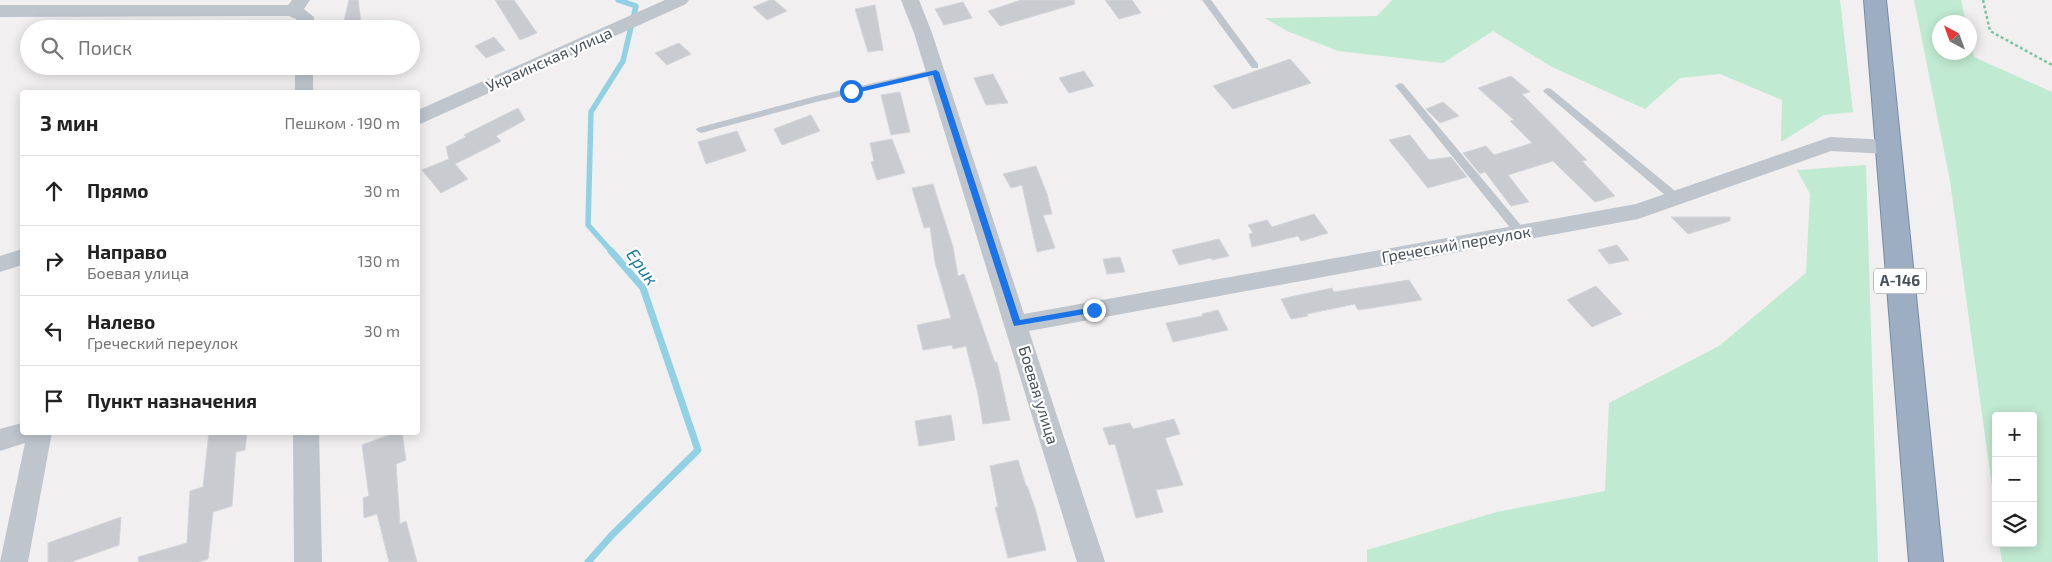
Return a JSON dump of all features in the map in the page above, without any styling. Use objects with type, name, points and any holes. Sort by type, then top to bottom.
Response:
[{"type":"highway","name":"А-146","points":[[1875,0],[1926,562]]},
{"type":"street","name":"Украинская улица","points":[[420,117],[680,0]]},
{"type":"street","name":"Боевая улица","points":[[910,0],[936,72],[1017,324],[1090,562]]},
{"type":"street","points":[[0,11],[297,5],[305,20]]},
{"type":"street","points":[[304,75],[304,90]]},
{"type":"street","name":"Греческий переулок","points":[[1017,324],[1638,211],[1830,144],[1888,147]]},
{"type":"street","points":[[0,264],[20,258]]},
{"type":"street","points":[[0,440],[20,434]]},
{"type":"street","points":[[14,562],[39,435]]},
{"type":"street","points":[[306,435],[308,562]]},
{"type":"lane","points":[[1206,0],[1255,66]]},
{"type":"lane","points":[[700,130],[816,99],[936,72]]},
{"type":"lane","points":[[1400,86],[1520,232]]},
{"type":"lane","points":[[1548,91],[1676,198]]},
{"type":"path","points":[[1983,0],[1990,32],[2052,64]]},
{"type":"green space","points":[[1392,0],[1840,0],[1853,112],[1824,115],[1781,142],[1782,100],[1720,74],[1680,78],[1645,109],[1552,67],[1493,31],[1443,63],[1338,51],[1287,31],[1265,18],[1377,16]]},
{"type":"green space","points":[[1914,0],[1961,0],[1964,15],[1932,15],[1932,60],[1977,60],[1977,58],[2052,92],[2052,562],[2002,562],[2000,547],[2037,547],[2037,412],[1992,412],[1992,487],[1950,181]]},
{"type":"green space","points":[[1866,165],[1878,562],[1367,562],[1367,550],[1497,512],[1605,491],[1609,403],[1719,346],[1806,273],[1810,194],[1797,170]]},
{"type":"building","points":[[349,0],[358,0],[361,20],[344,20]]},
{"type":"building","points":[[495,0],[514,0],[537,33],[520,40]]},
{"type":"building","points":[[774,0],[787,11],[767,20],[753,7]]},
{"type":"building","points":[[1021,0],[1074,0],[1075,4],[1000,26],[988,11]]},
{"type":"building","points":[[1105,0],[1132,0],[1141,13],[1119,19]]},
{"type":"building","points":[[963,2],[972,18],[944,25],[935,9]]},
{"type":"building","points":[[875,5],[883,50],[868,52],[855,9]]},
{"type":"building","points":[[494,37],[505,50],[486,58],[475,46]]},
{"type":"building","points":[[679,43],[691,54],[667,65],[655,53]]},
{"type":"building","points":[[1290,59],[1311,83],[1233,109],[1213,86]]},
{"type":"building","points":[[1084,71],[1094,86],[1069,93],[1059,78]]},
{"type":"building","points":[[993,74],[1008,103],[986,105],[974,78]]},
{"type":"building","points":[[1511,76],[1530,92],[1522,94],[1587,160],[1582,161],[1615,196],[1595,202],[1553,161],[1508,175],[1529,202],[1511,206],[1485,172],[1480,174],[1463,153],[1486,146],[1494,155],[1532,143],[1510,121],[1514,120],[1478,88]]},
{"type":"building","points":[[900,92],[910,132],[891,135],[881,95]]},
{"type":"building","points":[[1443,102],[1459,116],[1440,123],[1426,109]]},
{"type":"building","points":[[518,108],[525,120],[496,136],[501,141],[455,164],[468,179],[441,193],[422,170],[449,159],[446,147],[466,137],[464,135]]},
{"type":"building","points":[[811,115],[820,131],[782,145],[774,129]]},
{"type":"building","points":[[737,131],[746,151],[706,164],[698,142]]},
{"type":"building","points":[[1410,135],[1429,160],[1451,157],[1467,177],[1428,188],[1389,140]]},
{"type":"building","points":[[892,139],[905,173],[877,180],[871,162],[874,161],[870,143]]},
{"type":"building","points":[[1036,166],[1047,194],[1052,214],[1043,215],[1055,248],[1037,252],[1022,185],[1011,188],[1003,174]]},
{"type":"building","points":[[933,184],[953,247],[958,276],[964,274],[995,363],[997,362],[1010,420],[983,424],[978,394],[966,346],[953,349],[952,345],[923,350],[917,325],[951,318],[935,262],[930,227],[924,228],[912,188]]},
{"type":"building","points":[[1314,214],[1328,233],[1301,241],[1298,236],[1252,247],[1249,234],[1253,233],[1248,225],[1267,220],[1272,227]]},
{"type":"building","points":[[1671,217],[1730,217],[1730,221],[1688,234]]},
{"type":"building","points":[[1219,239],[1229,256],[1179,265],[1172,250]]},
{"type":"building","points":[[1617,245],[1629,260],[1609,264],[1598,250]]},
{"type":"building","points":[[1120,257],[1125,272],[1107,274],[1103,259]]},
{"type":"building","points":[[1409,280],[1422,300],[1358,310],[1355,304],[1291,319],[1281,299],[1332,288],[1334,292]]},
{"type":"building","points":[[1596,286],[1622,314],[1592,327],[1567,300]]},
{"type":"building","points":[[1218,310],[1228,330],[1173,342],[1166,323],[1203,316],[1202,314]]},
{"type":"building","points":[[951,415],[955,440],[919,446],[915,421]]},
{"type":"building","points":[[1174,419],[1180,434],[1165,438],[1183,485],[1156,490],[1163,512],[1136,518],[1115,444],[1109,445],[1103,428],[1130,423],[1133,429]]},
{"type":"building","points":[[209,435],[247,435],[245,450],[236,452],[232,506],[213,512],[208,559],[199,562],[139,562],[138,557],[187,543],[190,491],[203,487]]},
{"type":"building","points":[[389,435],[402,435],[406,460],[396,464],[400,524],[406,521],[417,562],[389,562],[377,514],[364,518],[363,498],[369,496],[362,445]]},
{"type":"building","points":[[1018,460],[1035,508],[1046,550],[1008,558],[995,507],[998,507],[990,466]]},
{"type":"building","points":[[121,517],[119,545],[71,562],[48,562],[48,543]]},
{"type":"waterway","name":"Ерик","points":[[612,252],[588,225],[591,112],[623,61],[636,6],[618,0]]},
{"type":"waterway","name":"Ерик","points":[[588,562],[611,536],[698,450],[643,288],[611,251]]},
{"type":"route","points":[[851,91],[936,72],[1017,324],[1094,310]]}]
